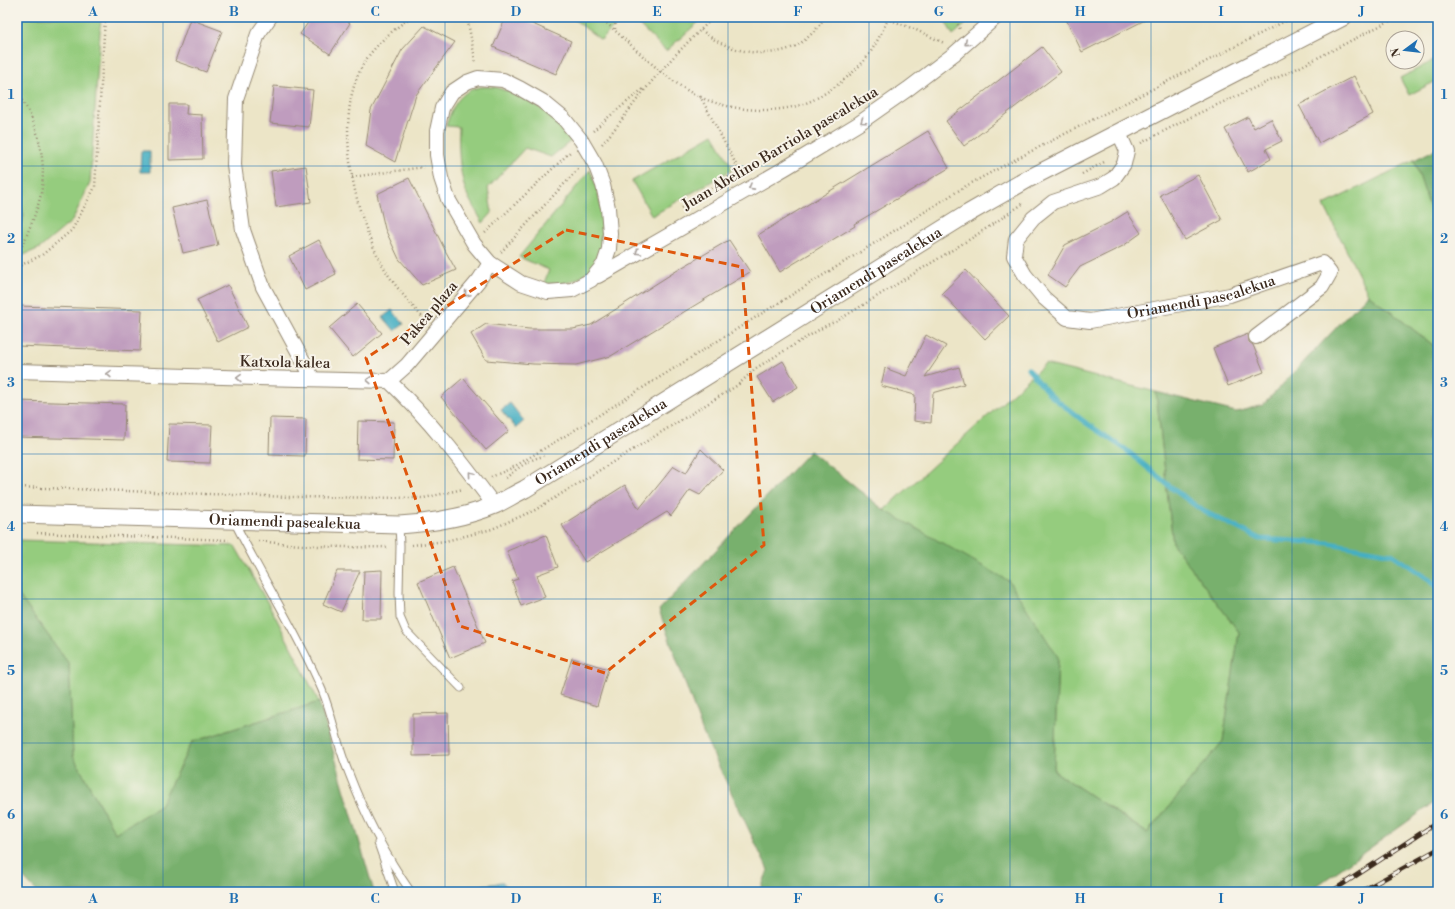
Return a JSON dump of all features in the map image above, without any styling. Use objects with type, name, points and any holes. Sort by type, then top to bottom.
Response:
[{"type":"street","points":[[270,17],[258,34],[236,100],[234,165],[244,230],[263,287],[314,379]]},
{"type":"street","name":"Juan Abelino Barriola pasealekua","points":[[591,280],[787,167],[858,124],[954,54],[996,17]]},
{"type":"street","name":"Oriamendi pasealekua","points":[[17,514],[399,525],[455,518],[494,505],[525,489],[967,214],[1028,179],[1343,17]]},
{"type":"street","points":[[478,78],[503,80],[542,101],[564,119],[582,142],[595,164],[603,185],[608,208],[610,234],[609,249],[604,264],[591,280],[572,290],[548,292],[521,283],[490,263],[474,244],[448,199],[438,165],[437,156],[437,131],[442,108],[452,92],[467,82],[478,78]]},
{"type":"street","points":[[1119,132],[1127,150]]},
{"type":"street","name":"Oriamendi pasealekua","points":[[1127,150],[1124,164],[1114,178],[1101,186],[1053,202],[1033,218],[1016,239],[1014,256],[1024,275],[1044,298],[1067,318],[1090,321],[1230,295],[1322,263],[1330,273],[1322,287],[1256,337]]},
{"type":"street","name":"Pakea plaza","points":[[389,381],[407,365],[479,280],[490,263]]},
{"type":"street","name":"Katxola kalea","points":[[17,371],[226,378],[389,381]]},
{"type":"street","points":[[389,381],[409,400],[494,505]]},
{"type":"lane","points":[[234,521],[254,561],[306,652],[323,692],[348,770],[372,826],[395,892]]},
{"type":"lane","points":[[399,525],[400,617],[406,631],[461,688]]},
{"type":"lane","points":[[372,826],[401,878],[411,892]]},
{"type":"path","points":[[17,268],[42,254],[72,230],[94,187],[104,17]]},
{"type":"path","points":[[411,17],[394,29],[372,52],[358,75],[348,112],[349,144],[352,177],[362,218],[373,246],[389,276],[411,305],[428,324]]},
{"type":"path","points":[[467,17],[478,78]]},
{"type":"path","points":[[602,17],[603,20],[661,71],[690,92],[724,106],[754,110],[786,108],[812,100],[837,86],[863,63],[878,40],[888,19]]},
{"type":"path","points":[[614,30],[616,17]]},
{"type":"path","points":[[490,263],[613,131],[661,71],[714,17]]},
{"type":"path","points":[[701,30],[718,42],[738,50],[757,53],[778,52],[792,48],[806,39],[825,17]]},
{"type":"path","points":[[883,17],[914,29],[949,46]]},
{"type":"path","points":[[1081,175],[1197,114],[1294,70],[1397,17]]},
{"type":"path","points":[[474,244],[605,120],[648,86]]},
{"type":"path","points":[[17,94],[24,103],[34,122],[40,148],[42,173],[41,193],[34,219],[17,254]]},
{"type":"path","points":[[675,212],[740,170],[699,96]]},
{"type":"path","points":[[352,177],[438,165]]},
{"type":"path","points":[[897,284],[1028,202]]},
{"type":"path","points":[[17,487],[282,496],[424,498],[503,481],[511,473],[538,457],[551,456]]},
{"type":"highlighted area","points":[[566,230],[742,267],[764,545],[605,673],[460,626],[366,358]]},
{"type":"green space","points":[[17,17],[101,17],[90,183],[72,221],[40,248],[17,258],[17,232],[24,216],[17,189]]},
{"type":"green space","points":[[571,17],[624,17],[601,40]]},
{"type":"green space","points":[[631,17],[704,17],[666,51]]},
{"type":"green space","points":[[943,17],[974,17],[953,35]]},
{"type":"green space","points":[[1438,58],[1438,80],[1409,95],[1400,78],[1415,70],[1425,70],[1425,65]]},
{"type":"green space","points":[[478,87],[495,87],[519,95],[551,115],[572,140],[551,157],[525,148],[488,188],[492,213],[483,223],[469,198],[461,174],[459,158],[459,127],[446,126],[453,108],[464,94]]},
{"type":"green space","points":[[713,134],[733,169],[652,216],[632,181]]},
{"type":"green space","points":[[1438,148],[1438,232],[1414,160]]},
{"type":"green space","points":[[1414,160],[1438,232],[1438,349],[1368,294],[1324,205]]},
{"type":"green space","points":[[590,170],[597,188],[603,220],[601,250],[592,269],[577,279],[560,285],[544,283],[549,270],[519,257]]},
{"type":"green space","points":[[17,189],[24,216],[17,232]]},
{"type":"green space","points":[[1368,294],[1438,349],[1438,387],[1427,440],[1438,445],[1438,800],[1308,892],[760,892],[768,870],[703,733],[659,610],[810,451],[884,510],[1009,581],[1058,657],[1054,771],[1147,833],[1223,741],[1239,632],[1173,544],[1156,392],[1236,412],[1263,405]]},
{"type":"green space","points":[[1045,364],[1156,392],[1173,544],[1239,632],[1223,741],[1147,833],[1054,771],[1058,657],[884,510]]},
{"type":"green space","points":[[1438,387],[1438,445],[1427,440]]},
{"type":"green space","points":[[17,540],[235,546],[273,612],[319,702],[192,742],[160,806],[115,833],[73,756],[69,664],[17,593]]},
{"type":"green space","points":[[17,593],[69,664],[73,756],[115,833],[160,806],[192,742],[319,702],[374,892],[37,892],[17,871]]},
{"type":"water","points":[[141,151],[150,151],[150,172],[140,172]]},
{"type":"water","points":[[392,310],[404,324],[395,331],[383,317]]},
{"type":"water","points":[[510,403],[524,421],[516,428],[501,410]]},
{"type":"water","points":[[503,882],[506,888],[504,892],[476,892],[476,890],[481,886]]},
{"type":"building","points":[[312,17],[341,17],[350,23],[330,54],[300,34]]},
{"type":"building","points":[[506,17],[517,17],[571,41],[556,74],[493,47]]},
{"type":"building","points":[[1065,17],[1151,17],[1082,52]]},
{"type":"building","points":[[190,19],[222,31],[206,72],[175,61]]},
{"type":"building","points":[[424,26],[455,42],[416,95],[395,162],[366,146],[371,110],[402,50]]},
{"type":"building","points":[[1042,47],[1061,72],[964,146],[946,121]]},
{"type":"building","points":[[1354,76],[1373,114],[1319,143],[1299,105]]},
{"type":"building","points":[[274,86],[313,90],[309,127],[270,123]]},
{"type":"building","points":[[169,104],[187,104],[186,114],[202,115],[203,159],[169,160]]},
{"type":"building","points":[[1248,117],[1254,128],[1271,119],[1282,141],[1266,149],[1271,159],[1248,172],[1225,129]]},
{"type":"building","points":[[928,131],[949,168],[854,224],[855,226],[780,272],[758,235]]},
{"type":"building","points":[[306,166],[311,202],[276,207],[271,171]]},
{"type":"building","points":[[1198,175],[1222,220],[1185,240],[1160,195]]},
{"type":"building","points":[[409,178],[456,270],[422,285],[399,259],[385,229],[377,194]]},
{"type":"building","points":[[207,200],[218,245],[183,253],[172,208]]},
{"type":"building","points":[[1127,212],[1141,233],[1123,246],[1080,267],[1065,287],[1048,275],[1065,245],[1111,222]]},
{"type":"building","points":[[319,240],[336,274],[305,290],[289,256]]},
{"type":"building","points":[[729,240],[750,272],[611,356],[576,365],[533,364],[486,360],[471,334],[486,324],[529,329],[573,329],[591,325],[681,268]]},
{"type":"building","points":[[966,270],[1009,316],[985,339],[942,293]]},
{"type":"building","points":[[228,285],[248,327],[218,342],[197,300]]},
{"type":"building","points":[[357,304],[382,333],[353,357],[329,328]]},
{"type":"building","points":[[18,306],[142,310],[140,351],[18,346]]},
{"type":"building","points":[[1248,334],[1249,342],[1253,345],[1264,372],[1228,386],[1213,348]]},
{"type":"building","points":[[926,335],[946,346],[925,377],[959,367],[964,384],[933,393],[931,423],[914,421],[915,395],[881,386],[885,368],[906,376]]},
{"type":"building","points":[[783,361],[798,387],[773,402],[757,377]]},
{"type":"building","points":[[463,378],[509,431],[486,450],[441,397]]},
{"type":"building","points":[[17,401],[125,404],[124,440],[17,437]]},
{"type":"building","points":[[270,418],[306,419],[305,456],[269,455]]},
{"type":"building","points":[[358,421],[394,422],[393,460],[357,459]]},
{"type":"building","points":[[169,424],[212,425],[210,463],[167,462]]},
{"type":"building","points":[[701,449],[723,470],[700,495],[690,490],[671,516],[667,512],[585,562],[562,525],[625,485],[639,509],[674,466],[686,473]]},
{"type":"building","points":[[546,535],[558,567],[537,575],[545,597],[521,606],[512,581],[518,579],[507,551]]},
{"type":"building","points":[[453,567],[485,643],[450,658],[418,582]]},
{"type":"building","points":[[382,570],[381,619],[362,619],[364,571]]},
{"type":"building","points":[[337,571],[360,571],[341,612],[323,604]]},
{"type":"building","points":[[572,658],[608,669],[597,706],[560,695]]},
{"type":"building","points":[[448,713],[449,755],[413,756],[413,714]]},
{"type":"waterway","points":[[1028,369],[1050,395],[1086,423],[1125,449],[1173,489],[1203,511],[1260,539],[1329,543],[1392,554],[1430,580],[1438,589]]},
{"type":"waterway","points":[[1432,892],[1438,887]]},
{"type":"railway","points":[[1331,892],[1438,822]]},
{"type":"railway","points":[[1360,892],[1438,849]]}]
